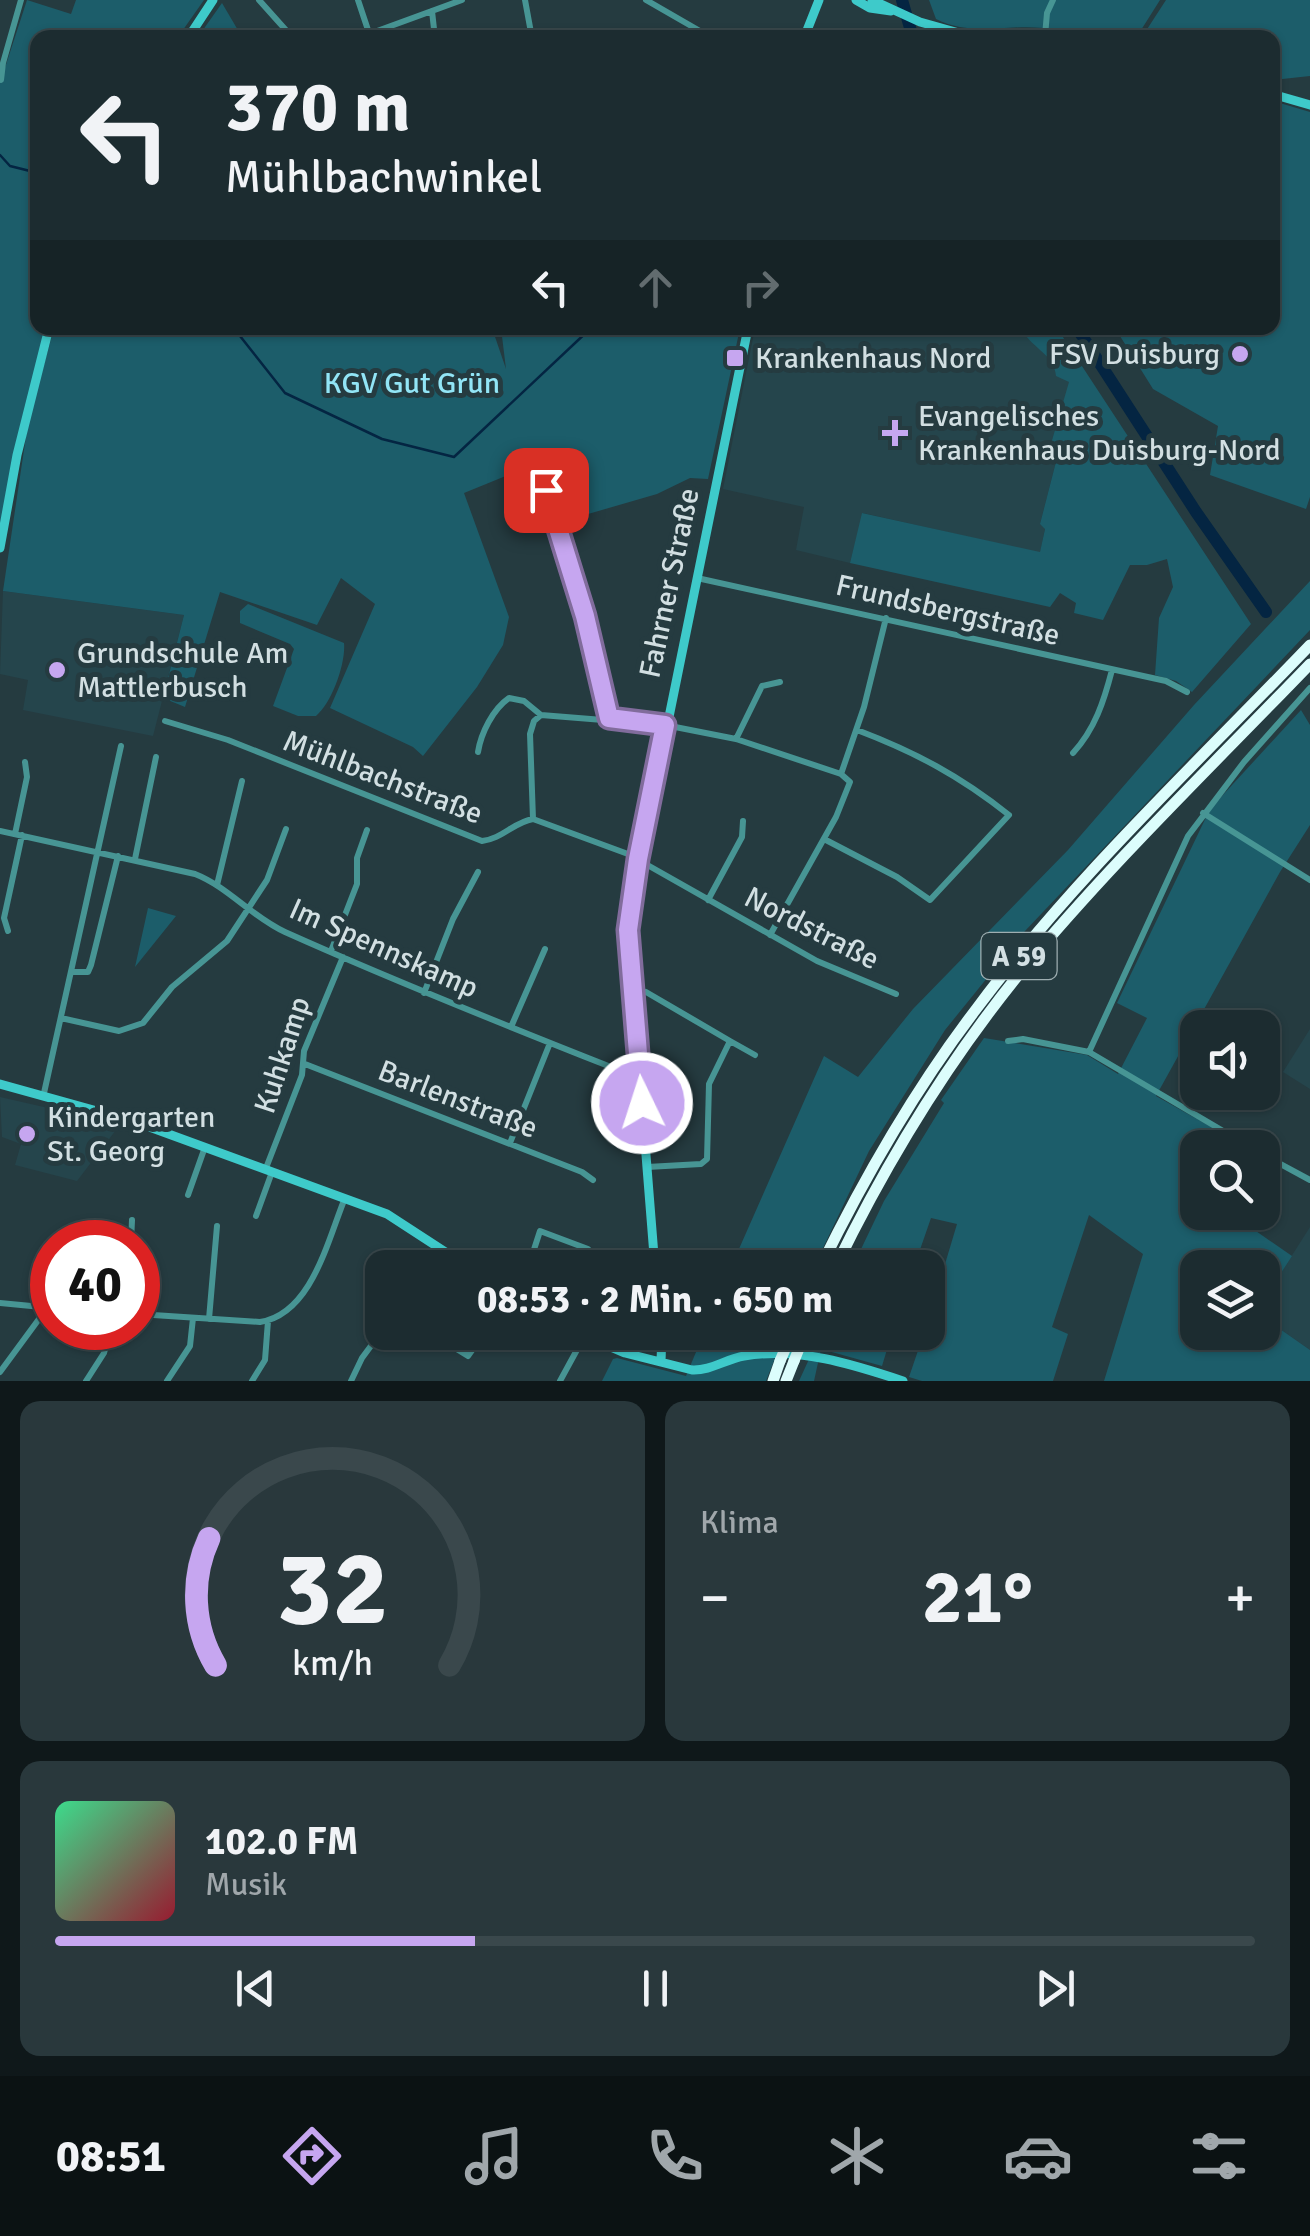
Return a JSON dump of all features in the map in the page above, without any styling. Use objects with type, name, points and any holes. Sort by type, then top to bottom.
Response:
[{"type":"highway","name":"A 59","points":[[830,1250],[905,1112],[987,994],[1068,899],[1310,645]]},
{"type":"highway","name":"A 59","points":[[845,1250],[916,1118],[998,1002],[1077,908],[1310,664]]},
{"type":"highway","points":[[773,1381],[791,1350]]},
{"type":"highway","points":[[786,1381],[787,1361]]},
{"type":"street","points":[[1,80],[2,62],[21,0]]},
{"type":"street","points":[[193,30],[213,0]]},
{"type":"street","points":[[259,0],[286,30]]},
{"type":"street","points":[[358,0],[368,30]]},
{"type":"street","points":[[377,30],[432,10],[440,3],[462,0]]},
{"type":"street","points":[[525,0],[531,30]]},
{"type":"street","points":[[646,0],[698,30]]},
{"type":"street","points":[[806,30],[816,0]]},
{"type":"street","points":[[856,0],[870,8],[893,12]]},
{"type":"street","points":[[872,0],[893,12],[953,30]]},
{"type":"street","points":[[1046,30],[1053,0]]},
{"type":"street","points":[[432,10],[435,30]]},
{"type":"street","points":[[1280,96],[1310,105]]},
{"type":"street","points":[[0,548],[17,456],[47,335]]},
{"type":"street","name":"Fahrner Straße","points":[[654,1250],[628,930],[638,859],[747,335]]},
{"type":"street","points":[[537,459],[579,596],[609,718]]},
{"type":"street","name":"Frundsbergstraße","points":[[696,578],[1166,681],[1187,692]]},
{"type":"street","points":[[842,774],[886,618]]},
{"type":"street","points":[[1073,753],[1087,738],[1103,704],[1112,670]]},
{"type":"street","points":[[736,739],[762,686],[780,682]]},
{"type":"street","points":[[1090,1052],[1172,869],[1203,812],[1310,688]]},
{"type":"street","points":[[478,752],[485,730],[509,698],[524,701],[540,715],[609,718],[736,739],[842,774],[850,782],[824,839],[770,935]]},
{"type":"street","points":[[540,715],[530,734],[533,819],[638,859]]},
{"type":"street","name":"Mühlbachstraße","points":[[165,721],[214,735],[482,841],[495,839],[533,819]]},
{"type":"street","points":[[824,839],[930,900],[1010,815],[938,765],[856,730]]},
{"type":"street","points":[[44,1094],[121,746]]},
{"type":"street","points":[[135,859],[156,757]]},
{"type":"street","points":[[8,932],[4,918],[27,777],[25,762]]},
{"type":"street","points":[[217,885],[242,780]]},
{"type":"street","points":[[1203,812],[1310,880]]},
{"type":"street","name":"Nordstraße","points":[[708,900],[742,837],[743,821]]},
{"type":"street","points":[[60,1018],[120,1031],[143,1023],[172,987],[227,941],[267,880],[286,830]]},
{"type":"street","points":[[331,950],[357,884],[356,858],[368,830]]},
{"type":"street","name":"Im Spennskamp","points":[[0,831],[195,874],[280,930],[550,1043],[624,1072],[639,1071]]},
{"type":"street","points":[[71,972],[88,972],[91,965],[118,856]]},
{"type":"street","name":"Nordstraße","points":[[638,859],[816,961],[896,994]]},
{"type":"street","points":[[424,993],[453,918],[478,872]]},
{"type":"street","points":[[511,1027],[546,949]]},
{"type":"street","name":"Kuhkamp","points":[[256,1216],[305,1064],[304,1051],[343,957]]},
{"type":"street","points":[[634,990],[646,992],[754,1055]]},
{"type":"street","points":[[1008,1041],[1024,1038],[1090,1052],[1222,1130]]},
{"type":"street","points":[[647,1168],[701,1164],[707,1160],[709,1084],[730,1041]]},
{"type":"street","points":[[510,1142],[550,1043]]},
{"type":"street","name":"Barlenstraße","points":[[305,1064],[510,1142],[593,1180]]},
{"type":"street","points":[[0,1084],[44,1094],[269,1169],[400,1220],[444,1250]]},
{"type":"street","points":[[188,1196],[206,1146]]},
{"type":"street","points":[[1280,1164],[1310,1180]]},
{"type":"street","points":[[160,1316],[268,1321],[287,1312],[306,1289],[345,1198]]},
{"type":"street","points":[[210,1319],[216,1226]]},
{"type":"street","points":[[534,1250],[540,1232],[588,1249]]},
{"type":"street","points":[[0,1304],[30,1306]]},
{"type":"street","points":[[167,1381],[190,1346],[193,1318]]},
{"type":"street","points":[[252,1381],[265,1360],[268,1321]]},
{"type":"street","points":[[0,1372],[30,1332]]},
{"type":"street","points":[[86,1381],[105,1350]]},
{"type":"street","points":[[351,1381],[370,1350]]},
{"type":"street","points":[[560,1381],[573,1350]]},
{"type":"street","points":[[618,1350],[703,1370],[745,1356],[800,1354],[904,1381]]},
{"type":"street","points":[[661,1350],[661,1362]]},
{"type":"shaded area","name":"Evangelisches Krankenhaus Duisburg-Nord","points":[[754,335],[1027,335],[1070,382],[1050,447],[1058,454],[1040,524],[1045,528],[1040,553],[863,513],[850,563],[796,550],[804,507],[723,489]]},
{"type":"shaded area","points":[[3,591],[184,615],[153,736],[23,710],[28,680],[0,674]]},
{"type":"shaded area","points":[[1310,1029],[1310,1089],[1283,1072]]},
{"type":"shaded area","points":[[0,1097],[119,1126],[77,1181],[15,1165],[21,1144],[2,1137]]},
{"type":"shaded area","points":[[1310,1227],[1310,1350],[1280,1329],[1280,1274]]},
{"type":"green space","points":[[27,0],[71,14],[76,0],[204,0],[183,30],[30,30],[30,335],[45,335],[0,536],[0,83]]},
{"type":"green space","points":[[929,0],[1160,0],[1141,30],[976,29],[936,19]]},
{"type":"green space","points":[[1166,0],[1310,0],[1310,76],[1280,79],[1280,30],[1147,30]]},
{"type":"green space","points":[[222,3],[238,30],[203,30]]},
{"type":"green space","points":[[1280,103],[1310,112],[1310,497],[1306,509],[1210,475],[1218,426],[1153,389],[1119,335],[1280,335]]},
{"type":"green space","name":"KGV Gut Grün","points":[[52,335],[494,335],[506,369],[502,335],[739,335],[708,479],[690,478],[657,494],[564,521],[545,460],[464,493],[509,617],[503,645],[477,687],[423,756],[413,747],[330,708],[375,604],[341,578],[317,625],[220,592],[185,707],[163,698],[184,615],[3,591],[28,423]]},
{"type":"green space","points":[[1026,335],[1062,335],[1251,624],[1192,692],[1176,681],[1155,675],[1159,618],[1173,587],[1167,559],[1130,565],[1103,620],[1074,613],[1076,603],[1060,593],[1050,607],[850,563],[862,513],[1040,552],[1045,529],[1040,524],[1058,454],[1050,447],[1069,382],[1056,376],[1047,356]]},
{"type":"green space","points":[[1310,581],[1310,630],[1025,931],[945,1030],[869,1151],[822,1250],[738,1250],[824,1056],[858,1077],[913,1009],[1068,850],[1194,705]]},
{"type":"green space","points":[[248,604],[344,643],[337,682],[316,716],[298,716],[273,706],[294,649],[240,623],[240,611]]},
{"type":"green space","points":[[1301,710],[1310,725],[1310,825],[1204,1010],[1180,1010],[1180,1053],[1156,1096],[1217,1130],[1180,1130],[1180,1230],[1255,1230],[1292,1256],[1280,1275],[1280,1250],[1180,1250],[1180,1350],[1280,1350],[1280,1329],[1310,1350],[1310,1381],[1104,1381],[1143,1254],[1089,1215],[1052,1327],[1068,1334],[1053,1381],[922,1381],[909,1377],[918,1350],[945,1350],[945,1264],[957,1224],[931,1218],[920,1250],[861,1250],[884,1201],[944,1103],[941,1100],[984,1038],[1087,1055],[1118,1074],[1147,1018],[1117,1003],[1210,809]]},
{"type":"green space","points":[[148,908],[176,916],[135,967]]},
{"type":"green space","points":[[697,1350],[778,1350],[766,1381],[602,1381],[617,1358],[686,1376]]},
{"type":"green space","points":[[813,1350],[821,1350],[814,1381],[799,1381]]},
{"type":"green space","points":[[825,1350],[887,1350],[882,1366]]},
{"type":"waterway","points":[[902,0],[911,30]]},
{"type":"waterway","points":[[905,30],[910,29]]},
{"type":"waterway","points":[[0,155],[10,166],[30,171]]},
{"type":"waterway","points":[[238,335],[285,393],[382,439],[454,457],[584,335]]},
{"type":"waterway","points":[[1082,335],[1266,612]]},
{"type":"place","name":"FSV Duisburg","points":[[1240,354]]},
{"type":"place","name":"Krankenhaus Nord","points":[[735,358]]},
{"type":"place","name":"Evangelisches Krankenhaus Duisburg-Nord","points":[[895,433]]},
{"type":"place","name":"Grundschule Am Mattlerbusch","points":[[57,670]]},
{"type":"place","name":"Kindergarten St. Georg","points":[[27,1134]]},
{"type":"route","points":[[546,490],[585,616],[609,718],[665,725],[628,930],[642,1103]]}]
